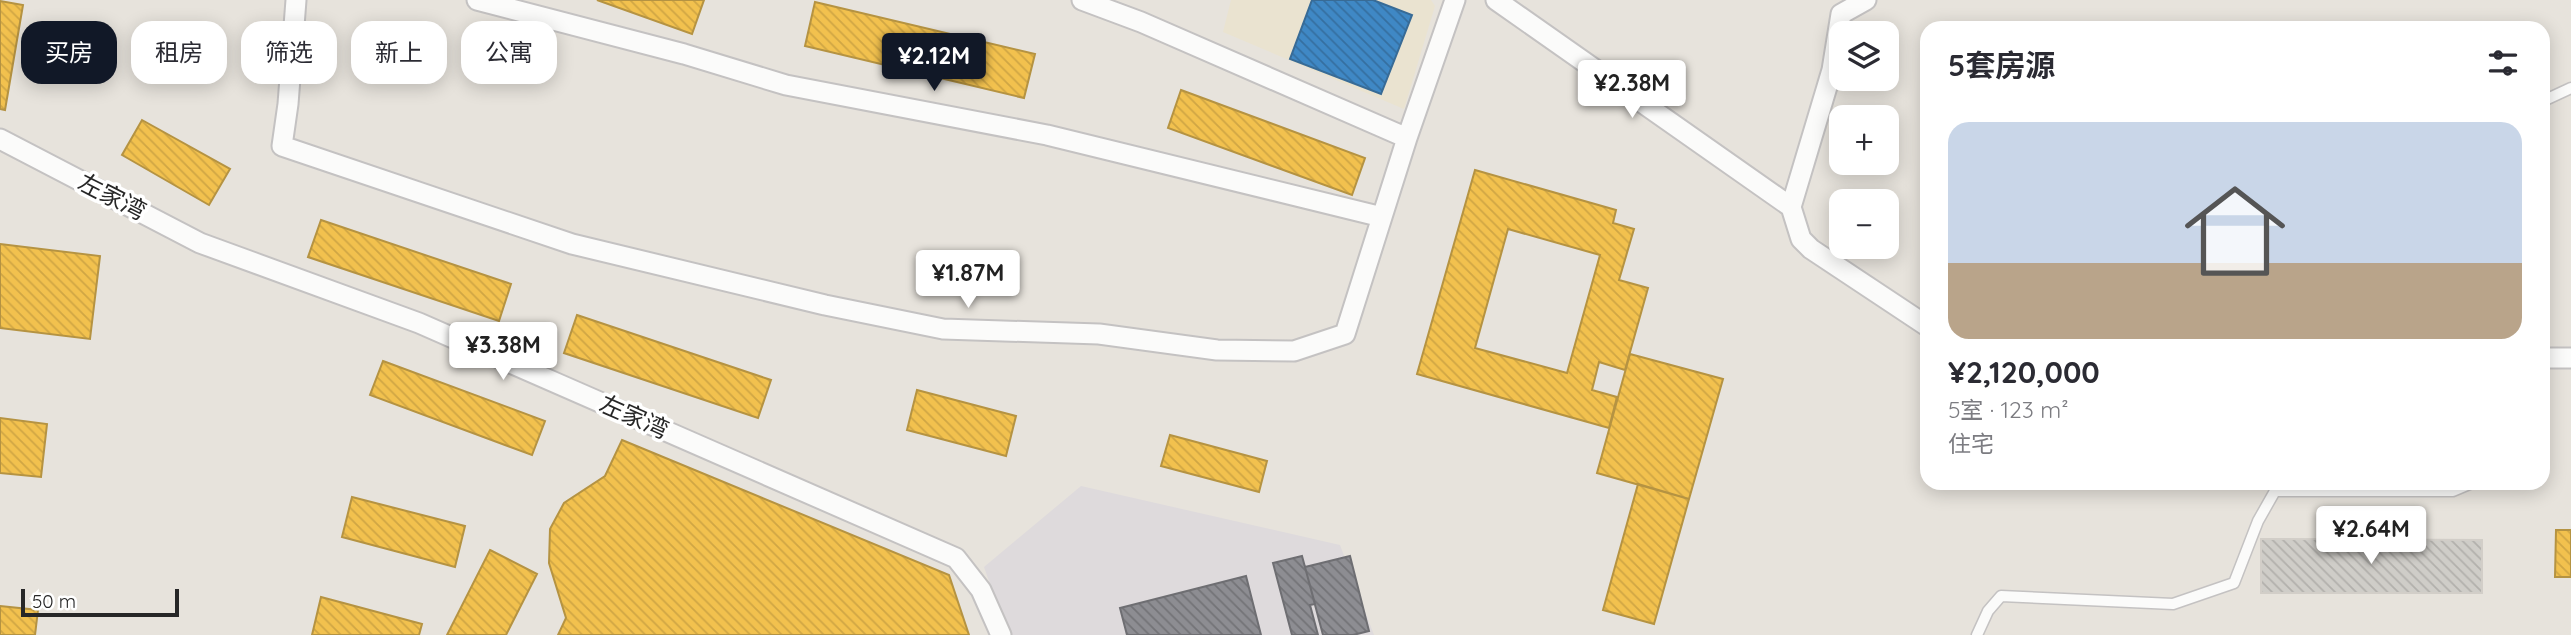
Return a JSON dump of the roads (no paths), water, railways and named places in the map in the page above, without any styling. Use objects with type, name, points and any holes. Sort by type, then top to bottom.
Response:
[{"type":"street","points":[[296,0],[282,146],[572,244],[825,305],[930,327],[1099,334],[1217,350],[1294,351],[1345,334],[1407,138],[1455,0]]},
{"type":"street","points":[[478,0],[684,54],[786,85],[1046,135],[1382,217]]},
{"type":"street","points":[[1082,0],[1141,22],[1407,138]]},
{"type":"street","points":[[1496,0],[1791,207]]},
{"type":"street","points":[[1866,0],[1841,14],[1832,70],[1791,207],[1801,239],[1811,249],[1920,321]]},
{"type":"street","name":"左家湾","points":[[0,139],[200,243],[419,323],[956,558],[981,590],[1001,635]]},
{"type":"street","points":[[2550,358],[2571,358]]},
{"type":"lane","points":[[2550,98],[2571,88]]},
{"type":"lane","points":[[1978,635],[1988,611],[2001,596],[2173,604],[2234,583],[2258,521],[2275,491],[2455,490]]}]
